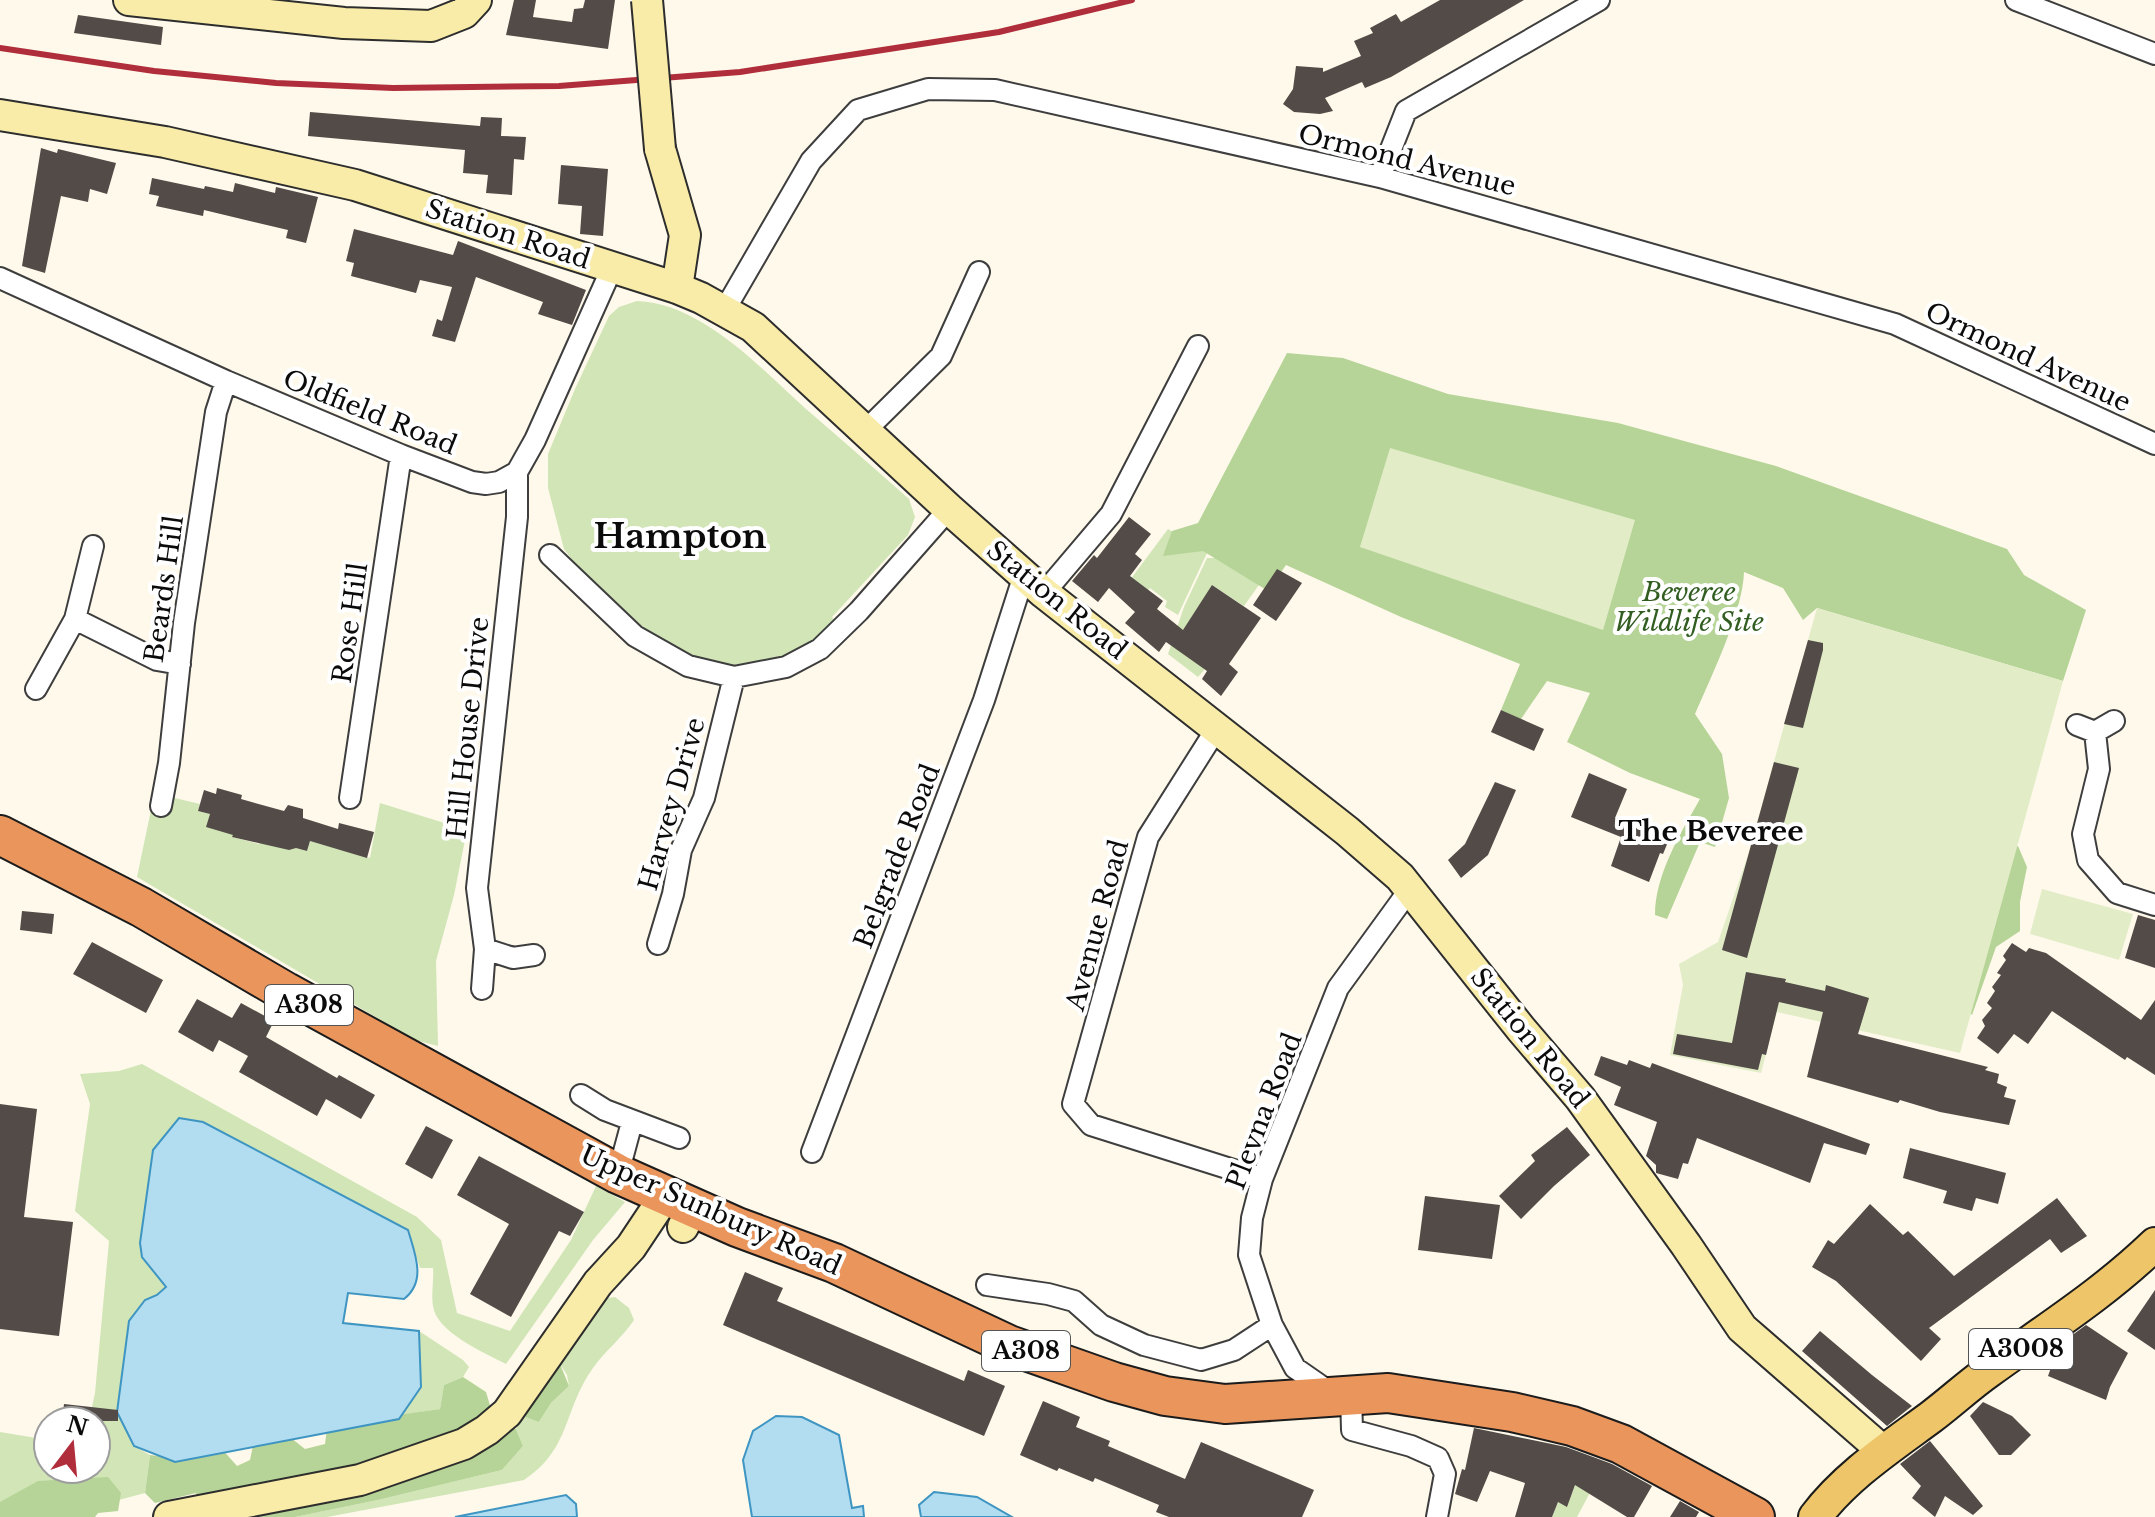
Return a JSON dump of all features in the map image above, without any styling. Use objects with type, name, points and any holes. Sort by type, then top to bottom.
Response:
[{"type":"highway","name":"Upper Sunbury Road","points":[[0,835],[141,907],[286,992],[618,1174],[674,1211],[724,1221],[834,1263],[1009,1345],[1114,1382],[1165,1396],[1225,1404],[1342,1395]]},
{"type":"highway","name":"A308","points":[[1342,1395],[1388,1393],[1465,1403],[1572,1426],[1621,1444],[1755,1517]]},
{"type":"main road","name":"A3008","points":[[1815,1517],[1833,1493],[1883,1451],[1988,1371],[2073,1314],[2124,1274],[2155,1244]]},
{"type":"street","points":[[129,0],[344,23],[431,26],[464,13],[476,0]]},
{"type":"street","points":[[647,0],[660,149],[685,235],[677,288]]},
{"type":"street","points":[[1380,177],[1406,111],[1599,0]]},
{"type":"street","points":[[2016,0],[2155,54]]},
{"type":"street","name":"Ormond Avenue","points":[[724,311],[811,161],[858,110],[928,89],[995,90],[1380,177],[1895,324],[2155,444]]},
{"type":"street","name":"Station Road","points":[[0,115],[165,142],[355,185],[677,288],[753,327],[1034,584],[1347,831],[1400,877],[1580,1098],[1742,1328],[1883,1451]]},
{"type":"street","points":[[517,472],[535,440],[612,268]]},
{"type":"street","points":[[865,431],[941,356],[979,272]]},
{"type":"street","name":"Oldfield Road","points":[[0,278],[226,381],[472,482],[499,482],[517,472]]},
{"type":"street","points":[[1034,584],[1111,514],[1198,346]]},
{"type":"street","name":"Beards Hill","points":[[161,806],[184,623],[216,412],[226,381]]},
{"type":"street","name":"Rose Hill","points":[[350,798],[401,455]]},
{"type":"street","name":"Hill House Drive","points":[[482,989],[485,949],[477,888],[517,517],[517,472]]},
{"type":"street","points":[[550,555],[635,636],[688,666],[734,677],[786,667],[820,649],[859,611],[949,509]]},
{"type":"street","points":[[36,689],[75,619],[93,546]]},
{"type":"street","name":"Belgrade Road","points":[[812,1152],[984,700],[1034,584]]},
{"type":"street","points":[[75,619],[157,660],[180,664]]},
{"type":"street","name":"Harvey Drive","points":[[658,944],[673,894],[681,850],[704,798],[734,677]]},
{"type":"street","points":[[2114,721],[2086,729],[2099,769],[2083,834],[2088,860],[2117,893],[2155,905]]},
{"type":"street","name":"Avenue Road","points":[[1217,728],[1148,837],[1073,1104],[1091,1125],[1262,1179]]},
{"type":"street","name":"Plevna Road","points":[[1342,1395],[1295,1368],[1272,1325],[1249,1255],[1252,1218],[1262,1179],[1338,988],[1410,889]]},
{"type":"street","points":[[485,949],[513,958],[534,955]]},
{"type":"street","points":[[581,1095],[632,1122],[679,1138]]},
{"type":"street","points":[[618,1174],[632,1122]]},
{"type":"street","points":[[169,1517],[360,1480],[464,1444],[507,1413],[598,1283],[631,1247],[674,1211]]},
{"type":"street","points":[[987,1285],[1074,1301],[1101,1325],[1144,1345],[1201,1360],[1234,1350],[1272,1325]]},
{"type":"street","points":[[1342,1395],[1352,1430],[1411,1446],[1438,1458],[1445,1474],[1443,1515]]},
{"type":"green space","points":[[637,301],[684,313],[729,340],[909,499],[915,517],[908,535],[832,617],[837,624],[815,644],[784,662],[747,671],[690,661],[646,636],[592,587],[564,549],[548,488],[548,454],[609,316],[619,307]]},
{"type":"green space","name":"Beveree Wildlife Site","points":[[1287,353],[1343,358],[1448,394],[1618,423],[1776,466],[2007,549],[2024,575],[2086,610],[2063,681],[1817,608],[1803,620],[1783,588],[1744,572],[1732,624],[1695,714],[1722,754],[1729,798],[1715,847],[1700,842],[1667,919],[1655,915],[1664,870],[1700,799],[1630,773],[1567,742],[1590,693],[1547,681],[1521,719],[1501,710],[1520,664],[1401,617],[1286,565],[1268,591],[1203,551],[1163,556],[1172,531],[1198,523]]},
{"type":"green space","points":[[1390,448],[1635,520],[1603,630],[1360,547]]},
{"type":"green space","points":[[1168,529],[1207,553],[1178,615],[1165,607],[1167,601],[1150,588],[1135,604],[1121,592]]},
{"type":"green space","points":[[1207,558],[1225,558],[1261,582],[1244,606],[1212,585],[1205,669],[1198,677],[1168,654],[1184,607]]},
{"type":"green space","points":[[1817,608],[2063,681],[1960,1053],[1777,1012],[1761,1073],[1670,1055],[1683,985],[1679,964],[1718,942],[1747,858]]},
{"type":"green space","points":[[162,795],[200,804],[198,811],[210,814],[207,827],[238,816],[233,837],[259,844],[261,838],[289,850],[294,847],[307,851],[310,841],[370,858],[380,803],[467,830],[436,961],[438,1046],[415,1040],[137,877],[152,805]]},
{"type":"green space","points":[[2018,846],[2027,867],[2020,902],[2020,931],[1996,947],[1972,1015],[1960,1001],[1998,851]]},
{"type":"green space","points":[[2042,889],[2133,914],[2119,960],[2030,934]]},
{"type":"green space","points":[[142,1064],[417,1217],[441,1240],[457,1313],[510,1331],[571,1240],[596,1186],[625,1202],[593,1240],[506,1364],[463,1341],[436,1316],[432,1301],[433,1268],[420,1268],[408,1230],[149,1267],[167,1287],[145,1301],[134,1446],[150,1455],[145,1493],[115,1501],[0,1515],[0,1432],[32,1437],[32,1485],[112,1485],[112,1405],[92,1405],[109,1241],[75,1211],[90,1104],[80,1074],[119,1071]]},
{"type":"green space","points":[[615,1297],[629,1308],[634,1320],[583,1384],[559,1442],[539,1468],[524,1480],[327,1517],[295,1517],[502,1470],[523,1446],[516,1429],[523,1412],[539,1422],[551,1403],[569,1386],[560,1364],[601,1299]]},
{"type":"green space","points":[[419,1331],[469,1367],[463,1377],[444,1385],[440,1409],[402,1415],[421,1387]]},
{"type":"green space","points":[[560,1364],[569,1386],[551,1403],[539,1422],[526,1417],[522,1408]]},
{"type":"green space","points":[[463,1377],[486,1392],[497,1429],[516,1429],[523,1446],[502,1470],[295,1517],[199,1517],[196,1493],[155,1503],[145,1493],[150,1455],[172,1458],[221,1448],[237,1466],[250,1460],[254,1441],[286,1434],[305,1449],[325,1444],[327,1429],[350,1422],[440,1409],[444,1385]]},
{"type":"green space","points":[[112,1482],[121,1493],[118,1511],[98,1513],[95,1517],[0,1517],[0,1502],[32,1484],[112,1485]]},
{"type":"green space","points":[[1576,1483],[1594,1485],[1577,1517],[1552,1517],[1558,1502],[1567,1506]]},
{"type":"water","points":[[179,1118],[203,1122],[408,1230],[417,1267],[411,1292],[404,1299],[348,1293],[343,1323],[419,1331],[421,1387],[399,1419],[175,1462],[134,1446],[117,1412],[129,1321],[145,1300],[166,1287],[142,1257],[140,1243],[153,1150]]},
{"type":"water","points":[[776,1416],[802,1417],[839,1435],[852,1508],[863,1506],[864,1517],[752,1517],[743,1460],[753,1431]]},
{"type":"water","points":[[934,1492],[977,1497],[1012,1517],[921,1517],[919,1505]]},
{"type":"water","points":[[566,1495],[576,1504],[577,1517],[455,1517]]},
{"type":"building","points":[[514,0],[536,0],[533,17],[572,22],[574,9],[583,8],[585,0],[615,0],[608,49],[506,35]]},
{"type":"building","points":[[1440,0],[1524,0],[1391,77],[1365,88],[1362,82],[1325,98],[1333,111],[1320,114],[1294,112],[1283,104],[1293,89],[1296,66],[1323,68],[1323,72],[1361,56],[1354,41],[1373,33],[1370,28],[1396,14],[1401,22]]},
{"type":"building","points":[[78,15],[163,27],[161,45],[74,33]]},
{"type":"building","points":[[310,112],[480,126],[481,117],[502,118],[501,136],[526,137],[524,160],[514,159],[512,195],[486,193],[488,175],[463,173],[465,150],[308,136]]},
{"type":"building","points":[[41,148],[116,163],[107,194],[90,189],[88,202],[61,196],[45,273],[22,266]]},
{"type":"building","points":[[561,165],[608,169],[603,236],[580,234],[582,206],[558,204]]},
{"type":"building","points":[[152,178],[233,192],[235,183],[275,193],[276,187],[318,197],[306,243],[286,238],[288,230],[204,210],[203,216],[156,206],[159,196],[149,194]]},
{"type":"building","points":[[354,229],[453,255],[458,241],[586,290],[572,325],[538,314],[543,302],[476,277],[455,342],[432,336],[437,319],[442,321],[452,287],[420,280],[416,293],[351,276],[354,263],[346,261]]},
{"type":"building","points":[[1129,517],[1151,534],[1135,554],[1142,560],[1130,576],[1163,601],[1157,609],[1183,630],[1212,585],[1261,618],[1229,664],[1238,672],[1221,696],[1202,679],[1207,671],[1166,642],[1159,652],[1125,623],[1135,612],[1109,588],[1098,602],[1072,581],[1094,555],[1097,558]]},
{"type":"building","points":[[1277,569],[1302,583],[1276,621],[1253,605]]},
{"type":"building","points":[[1808,640],[1823,643],[1823,650],[1803,728],[1784,724]]},
{"type":"building","points":[[1501,710],[1544,729],[1534,751],[1491,732]]},
{"type":"building","points":[[1774,762],[1799,768],[1747,958],[1722,950]]},
{"type":"building","points":[[1589,773],[1627,789],[1615,818],[1668,842],[1663,854],[1660,853],[1649,882],[1611,866],[1621,837],[1571,817]]},
{"type":"building","points":[[1495,782],[1516,790],[1488,855],[1461,878],[1448,860],[1465,844]]},
{"type":"building","points":[[217,788],[242,795],[241,799],[284,811],[288,805],[303,809],[303,818],[338,829],[339,823],[374,832],[367,858],[310,841],[307,851],[289,850],[232,837],[206,827],[210,814],[198,811],[204,790],[216,794]]},
{"type":"building","points":[[22,911],[54,914],[52,934],[20,930]]},
{"type":"building","points":[[2138,915],[2155,920],[2155,968],[2125,958]]},
{"type":"building","points":[[92,942],[163,980],[146,1013],[73,974]]},
{"type":"building","points":[[2012,943],[2026,952],[2029,948],[2046,953],[2141,1020],[2155,1000],[2155,1075],[2127,1057],[2125,1060],[2052,1011],[2028,1044],[2014,1034],[1998,1054],[1977,1038],[1985,1026],[1982,1020],[1992,1008],[1987,1003],[1995,991],[1992,987],[2001,975],[1997,973],[2006,960],[2003,956]]},
{"type":"building","points":[[1746,972],[1786,979],[1785,982],[1825,991],[1826,985],[1869,998],[1858,1034],[1988,1067],[1985,1070],[1999,1074],[1997,1083],[2007,1087],[2004,1097],[2016,1100],[2009,1125],[1940,1112],[1900,1100],[1898,1103],[1807,1077],[1823,1012],[1779,1002],[1766,1055],[1762,1054],[1758,1070],[1673,1054],[1677,1034],[1732,1043]]},
{"type":"building","points":[[197,999],[232,1018],[241,1003],[274,1021],[266,1037],[337,1078],[339,1075],[375,1095],[361,1119],[326,1099],[317,1116],[239,1072],[248,1056],[219,1040],[213,1052],[178,1032]]},
{"type":"building","points":[[1601,1056],[1627,1065],[1629,1060],[1650,1068],[1652,1063],[1870,1144],[1866,1155],[1824,1143],[1810,1183],[1697,1138],[1688,1164],[1683,1163],[1678,1179],[1656,1173],[1656,1165],[1646,1156],[1657,1122],[1614,1105],[1621,1087],[1594,1075]]},
{"type":"building","points":[[0,1104],[37,1109],[24,1217],[73,1222],[59,1336],[0,1329]]},
{"type":"building","points":[[426,1126],[453,1140],[432,1179],[405,1164]]},
{"type":"building","points":[[1567,1127],[1590,1155],[1521,1219],[1499,1196],[1535,1161],[1531,1155]]},
{"type":"building","points":[[1910,1148],[2006,1173],[1998,1204],[1976,1198],[1972,1211],[1943,1203],[1947,1191],[1903,1178]]},
{"type":"building","points":[[479,1156],[584,1212],[570,1236],[559,1231],[511,1317],[470,1294],[509,1224],[457,1195]]},
{"type":"building","points":[[1425,1196],[1500,1205],[1492,1259],[1418,1250]]},
{"type":"building","points":[[2057,1198],[2087,1236],[2061,1253],[2050,1239],[1929,1328],[1941,1339],[1921,1361],[1836,1281],[1812,1267],[1828,1240],[1834,1244],[1870,1204],[1903,1235],[1908,1231],[1954,1276]]},
{"type":"building","points":[[745,1272],[783,1288],[777,1301],[964,1381],[968,1370],[1005,1386],[984,1436],[723,1325]]},
{"type":"building","points":[[2155,1290],[2155,1350],[2127,1331]]},
{"type":"building","points":[[2086,1325],[2128,1353],[2106,1400],[2048,1376],[2053,1362],[2071,1336]]},
{"type":"building","points":[[1820,1331],[1912,1406],[1887,1426],[1802,1351]]},
{"type":"building","points":[[1043,1401],[1080,1417],[1076,1427],[1110,1441],[1108,1446],[1185,1479],[1201,1442],[1314,1490],[1302,1517],[1169,1517],[1156,1512],[1159,1505],[1095,1478],[1093,1482],[1059,1468],[1057,1471],[1020,1455]]},
{"type":"building","points":[[1983,1402],[2012,1416],[2031,1435],[2011,1455],[1999,1455],[1970,1416]]},
{"type":"building","points":[[112,1409],[118,1410],[118,1421],[112,1421]]},
{"type":"building","points":[[1474,1428],[1566,1447],[1612,1464],[1652,1486],[1634,1517],[1627,1517],[1575,1485],[1567,1507],[1558,1502],[1552,1517],[1515,1517],[1525,1483],[1490,1471],[1477,1502],[1455,1494],[1462,1469],[1465,1470]]},
{"type":"building","points":[[1930,1441],[1983,1506],[1973,1515],[1945,1496],[1935,1517],[1912,1498],[1921,1486],[1900,1464]]},
{"type":"building","points":[[1680,1501],[1699,1512],[1696,1517],[1670,1517]]},
{"type":"railway","points":[[0,48],[154,71],[276,83],[393,88],[559,86],[740,72],[999,32],[1132,0]]},
{"type":"district","name":"Hampton","points":[[680,536]]},
{"type":"district","name":"The Beveree","points":[[1711,831]]}]
